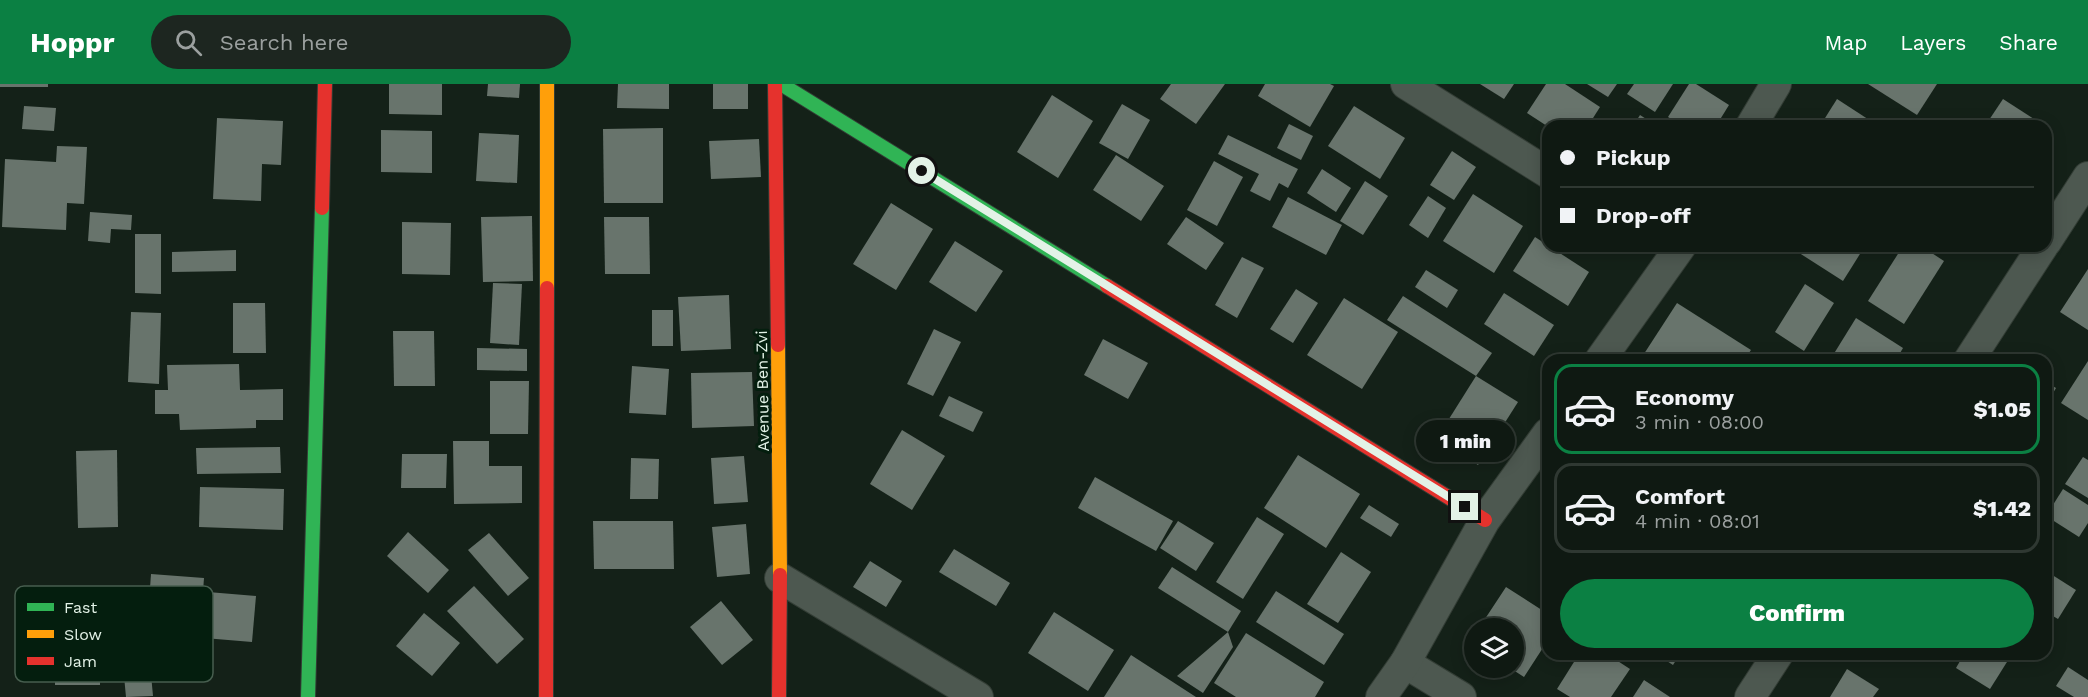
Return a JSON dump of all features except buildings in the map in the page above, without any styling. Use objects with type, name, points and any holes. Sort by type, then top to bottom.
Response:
[{"type":"street","points":[[308,697],[325,84]]},
{"type":"street","points":[[546,697],[547,84]]},
{"type":"street","name":"Avenue Ben-Zvi","points":[[775,84],[779,697]]},
{"type":"street","points":[[781,84],[1485,520]]},
{"type":"street","points":[[1406,84],[1542,169]]},
{"type":"street","points":[[1755,120],[1776,84]]},
{"type":"street","points":[[2052,233],[2088,177]]},
{"type":"street","points":[[1604,354],[1671,252]]},
{"type":"street","points":[[1973,354],[2039,252]]},
{"type":"street","points":[[1381,697],[1406,663],[1485,520],[1542,441]]},
{"type":"street","points":[[780,578],[978,697]]},
{"type":"street","points":[[1750,697],[1774,660]]},
{"type":"street","points":[[1406,663],[1461,697]]},
{"type":"traffic: fast","points":[[781,84],[1107,286]]},
{"type":"traffic: fast","points":[[308,697],[322,208]]},
{"type":"traffic: slow","points":[[547,84],[547,288]]},
{"type":"traffic: slow","points":[[778,345],[780,575]]},
{"type":"traffic: jam","points":[[322,208],[325,84]]},
{"type":"traffic: jam","points":[[775,84],[778,345]]},
{"type":"traffic: jam","points":[[1107,286],[1485,520]]},
{"type":"traffic: jam","points":[[546,697],[547,288]]},
{"type":"traffic: jam","points":[[779,697],[780,575]]},
{"type":"route","points":[[922,171],[1465,507]]}]
